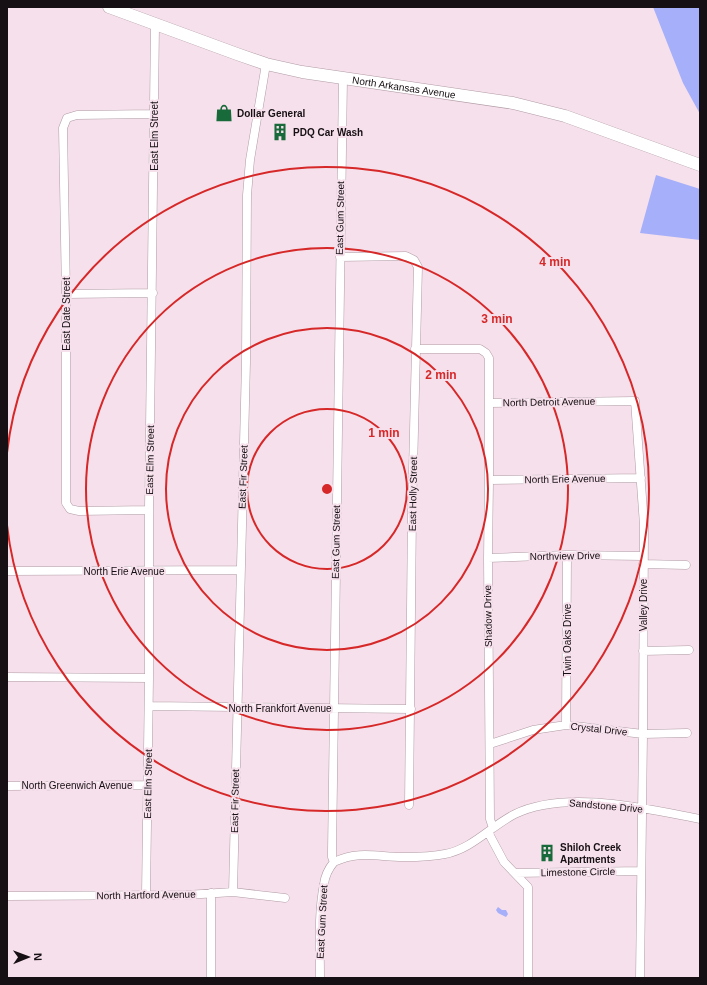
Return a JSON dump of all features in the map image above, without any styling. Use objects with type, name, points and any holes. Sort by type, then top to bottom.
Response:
[{"type":"main road","name":"North Arkansas Avenue","points":[[109,7],[155,25],[266,64],[302,72],[514,103],[540,109],[586,123],[700,165]]},
{"type":"street","name":"East Elm Street","points":[[146,895],[155,25]]},
{"type":"street","name":"East Fir Street","points":[[233,892],[246,362],[247,195],[250,160],[266,64]]},
{"type":"street","name":"East Gum Street","points":[[320,978],[321,914],[324,883],[334,862],[332,851],[343,78]]},
{"type":"street","name":"East Date Street","points":[[149,510],[79,511],[70,509],[66,503],[66,294],[63,128],[68,118],[77,115],[154,114]]},
{"type":"street","name":"East Holly Street","points":[[340,257],[406,256],[414,260],[418,267],[415,350],[409,805]]},
{"type":"street","points":[[66,294],[153,293]]},
{"type":"street","name":"North Detroit Avenue","points":[[415,350],[480,349],[486,352],[489,358],[490,403],[635,401]]},
{"type":"street","name":"Valley Drive","points":[[635,401],[644,525],[642,808]]},
{"type":"street","name":"Shadow Drive","points":[[490,403],[488,558],[490,830]]},
{"type":"street","name":"North Erie Avenue","points":[[489,480],[641,478]]},
{"type":"street","name":"Northview Drive","points":[[488,558],[567,556],[643,560],[686,565]]},
{"type":"street","name":"Twin Oaks Drive","points":[[566,725],[567,556]]},
{"type":"street","name":"North Erie Avenue","points":[[7,571],[240,570]]},
{"type":"street","points":[[643,651],[689,650]]},
{"type":"street","points":[[7,677],[149,678]]},
{"type":"street","name":"North Frankfort Avenue","points":[[149,706],[411,709]]},
{"type":"street","name":"Crystal Drive","points":[[490,744],[533,730],[566,725],[643,734],[687,733]]},
{"type":"street","name":"North Greenwich Avenue","points":[[7,786],[148,785]]},
{"type":"street","name":"Sandstone Drive","points":[[334,862],[343,858],[369,854],[402,857],[445,854],[457,851],[515,814],[546,804],[583,803],[642,808],[700,819]]},
{"type":"street","points":[[640,978],[642,808]]},
{"type":"street","points":[[490,830],[504,862],[528,887],[528,978]]},
{"type":"street","name":"Limestone Circle","points":[[515,873],[641,871]]},
{"type":"street","name":"North Hartford Avenue","points":[[7,896],[186,895],[233,892],[285,898]]},
{"type":"street","points":[[211,893],[211,978]]},
{"type":"water","points":[[653,7],[700,7],[700,114],[683,83]]},
{"type":"water","points":[[656,175],[700,189],[700,240],[640,233]]},
{"type":"water","points":[[498,907],[502,910],[506,910],[508,914],[506,917],[498,913],[496,910]]},
{"type":"place","name":"Dollar General","points":[[224,113]]},
{"type":"place","name":"PDQ Car Wash","points":[[280,132]]},
{"type":"place","name":"Shiloh Creek Apartments","points":[[547,853]]}]
